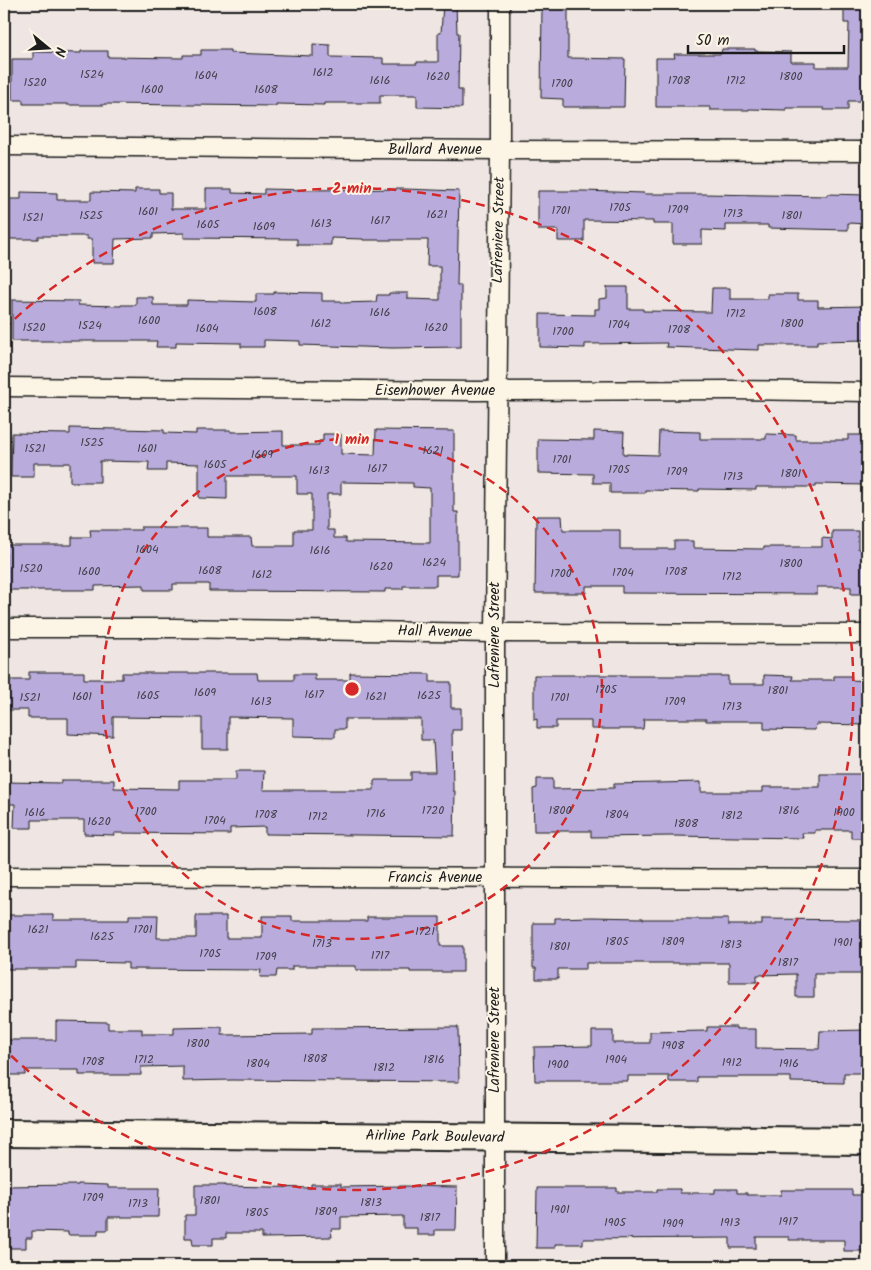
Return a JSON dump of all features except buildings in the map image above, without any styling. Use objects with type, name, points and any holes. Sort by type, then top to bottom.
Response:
[{"type":"street","name":"Lafreniere Street","points":[[495,1266],[494,878],[500,4]]},
{"type":"street","name":"Bullard Avenue","points":[[4,146],[867,151]]},
{"type":"street","name":"Eisenhower Avenue","points":[[4,387],[497,392],[731,390],[867,392]]},
{"type":"street","name":"Hall Avenue","points":[[4,628],[173,628],[495,633],[867,634]]},
{"type":"street","name":"Francis Avenue","points":[[4,876],[867,879]]},
{"type":"street","name":"Airline Park Boulevard","points":[[4,1133],[867,1140]]}]
